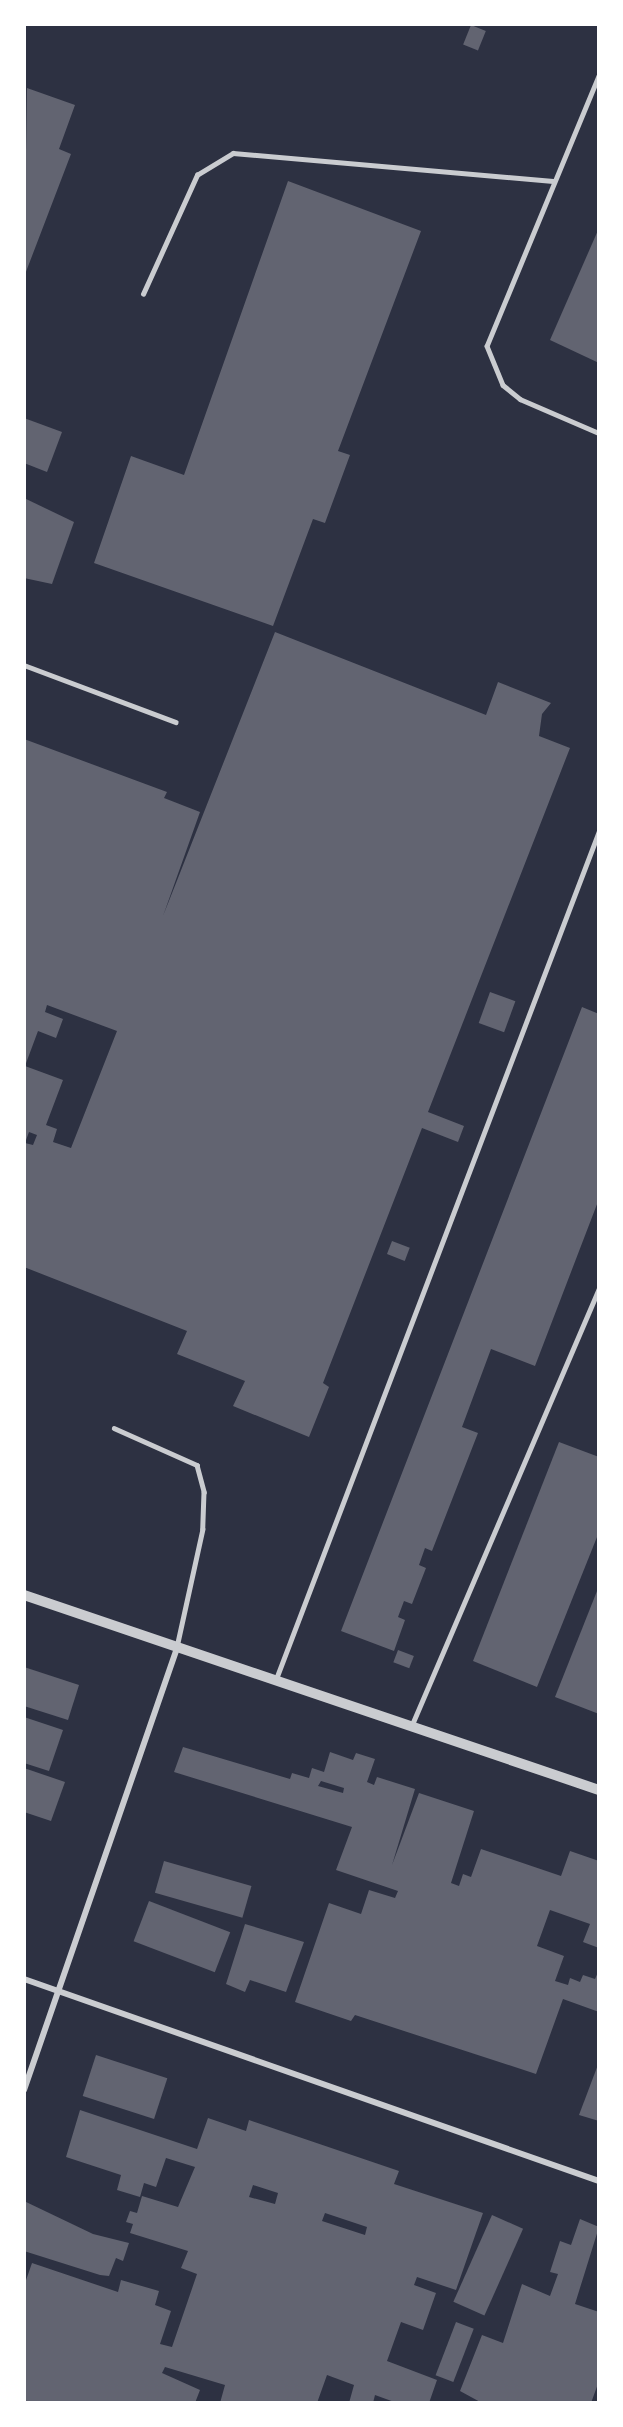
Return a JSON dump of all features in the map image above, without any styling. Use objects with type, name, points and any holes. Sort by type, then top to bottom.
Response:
[{"type":"street","points":[[24,1595],[599,1790]]},
{"type":"street","points":[[24,2090],[177,1648]]},
{"type":"street","points":[[24,1978],[599,2181]]},
{"type":"lane","points":[[599,76],[553,181],[487,346],[503,385],[520,399],[599,433]]},
{"type":"lane","points":[[143,294],[197,175],[233,153],[553,181]]},
{"type":"lane","points":[[24,665],[176,722]]},
{"type":"lane","points":[[275,1681],[599,831]]},
{"type":"lane","points":[[411,1727],[599,1288]]},
{"type":"lane","points":[[114,1428],[197,1465],[204,1492],[203,1529],[177,1648]]},
{"type":"building","points":[[471,25],[486,31],[478,50],[463,44]]},
{"type":"building","points":[[27,88],[75,105],[59,149],[71,154],[24,277]]},
{"type":"building","points":[[288,181],[421,231],[338,451],[350,455],[325,523],[313,519],[273,626],[94,563],[131,456],[184,475]]},
{"type":"building","points":[[599,228],[599,363],[550,340]]},
{"type":"building","points":[[24,418],[62,432],[47,472],[24,463]]},
{"type":"building","points":[[24,498],[74,522],[52,584],[24,578]]},
{"type":"building","points":[[275,632],[486,715],[498,682],[551,703],[542,714],[539,736],[570,748],[428,1112],[464,1126],[458,1142],[422,1128],[323,1383],[329,1387],[309,1437],[233,1406],[245,1381],[177,1354],[187,1331],[24,1267],[24,739],[167,792],[164,798],[200,812],[163,916]],"holes":[[[47,1005],[117,1031],[71,1148],[53,1142],[57,1129],[46,1125],[63,1080],[25,1066],[38,1031],[56,1038],[63,1019],[45,1012]],[[29,1132],[37,1135],[33,1145],[25,1143]]]},
{"type":"building","points":[[490,992],[515,1001],[504,1032],[479,1023]]},
{"type":"building","points":[[582,1007],[599,1014],[599,1199],[535,1366],[491,1349],[462,1427],[478,1433],[432,1551],[425,1548],[419,1565],[426,1568],[412,1604],[404,1601],[398,1617],[405,1620],[394,1651],[341,1631]]},
{"type":"building","points":[[392,1241],[410,1248],[405,1261],[387,1254]]},
{"type":"building","points":[[559,1442],[599,1457],[599,1532],[537,1687],[473,1661]]},
{"type":"building","points":[[599,1586],[599,1714],[555,1697]]},
{"type":"building","points":[[398,1650],[414,1656],[409,1668],[393,1662]]},
{"type":"building","points":[[24,1667],[79,1685],[68,1720],[24,1706]]},
{"type":"building","points":[[24,1717],[63,1730],[49,1771],[24,1763]]},
{"type":"building","points":[[183,1747],[290,1779],[292,1773],[309,1778],[312,1768],[324,1772],[330,1752],[353,1760],[356,1753],[375,1759],[367,1782],[374,1785],[377,1777],[415,1789],[392,1865],[419,1793],[474,1811],[451,1883],[459,1886],[463,1874],[471,1877],[481,1849],[561,1876],[570,1851],[599,1861],[599,1948],[583,1942],[590,1924],[550,1910],[537,1946],[564,1956],[555,1981],[568,1985],[570,1978],[580,1982],[583,1975],[595,1979],[599,1970],[599,2012],[563,1999],[536,2074],[355,2015],[351,2021],[295,2002],[329,1903],[361,1914],[369,1890],[395,1898],[398,1891],[336,1870],[352,1827],[174,1772]],"holes":[[[321,1781],[344,1788],[343,1793],[318,1786]]]},
{"type":"building","points":[[24,1768],[65,1782],[51,1821],[24,1812]]},
{"type":"building","points":[[164,1861],[251,1886],[242,1918],[155,1893]]},
{"type":"building","points":[[149,1901],[230,1932],[215,1972],[134,1941]]},
{"type":"building","points":[[245,1924],[304,1942],[286,1992],[250,1980],[245,1992],[226,1984]]},
{"type":"building","points":[[96,2055],[167,2078],[154,2119],[83,2096]]},
{"type":"building","points":[[599,2062],[599,2121],[579,2115]]},
{"type":"building","points":[[80,2110],[197,2149],[208,2118],[246,2131],[249,2120],[399,2171],[394,2184],[483,2213],[456,2290],[417,2277],[414,2285],[436,2293],[423,2330],[401,2322],[387,2361],[437,2380],[429,2403],[397,2403],[375,2395],[373,2403],[349,2403],[354,2385],[327,2375],[317,2403],[220,2403],[225,2385],[165,2367],[162,2373],[200,2390],[195,2403],[24,2403],[24,2286],[32,2263],[118,2292],[121,2280],[159,2291],[155,2305],[171,2311],[160,2344],[172,2347],[197,2274],[181,2268],[188,2251],[130,2233],[133,2224],[126,2222],[130,2211],[137,2213],[142,2196],[178,2207],[195,2167],[166,2158],[156,2187],[144,2183],[140,2197],[117,2190],[121,2175],[66,2157]],"holes":[[[253,2185],[278,2193],[275,2204],[249,2197]],[[325,2213],[367,2227],[365,2235],[322,2221]]]},
{"type":"building","points":[[24,2201],[93,2234],[129,2243],[123,2261],[116,2258],[109,2276],[24,2251]]},
{"type":"building","points":[[492,2215],[523,2229],[484,2316],[453,2302]]},
{"type":"building","points":[[580,2219],[599,2227],[575,2304],[599,2312],[599,2381],[591,2403],[482,2403],[460,2391],[482,2335],[503,2343],[522,2284],[550,2296],[558,2274],[550,2272],[560,2241],[571,2245]]},
{"type":"building","points":[[456,2322],[474,2329],[453,2382],[436,2375]]}]
